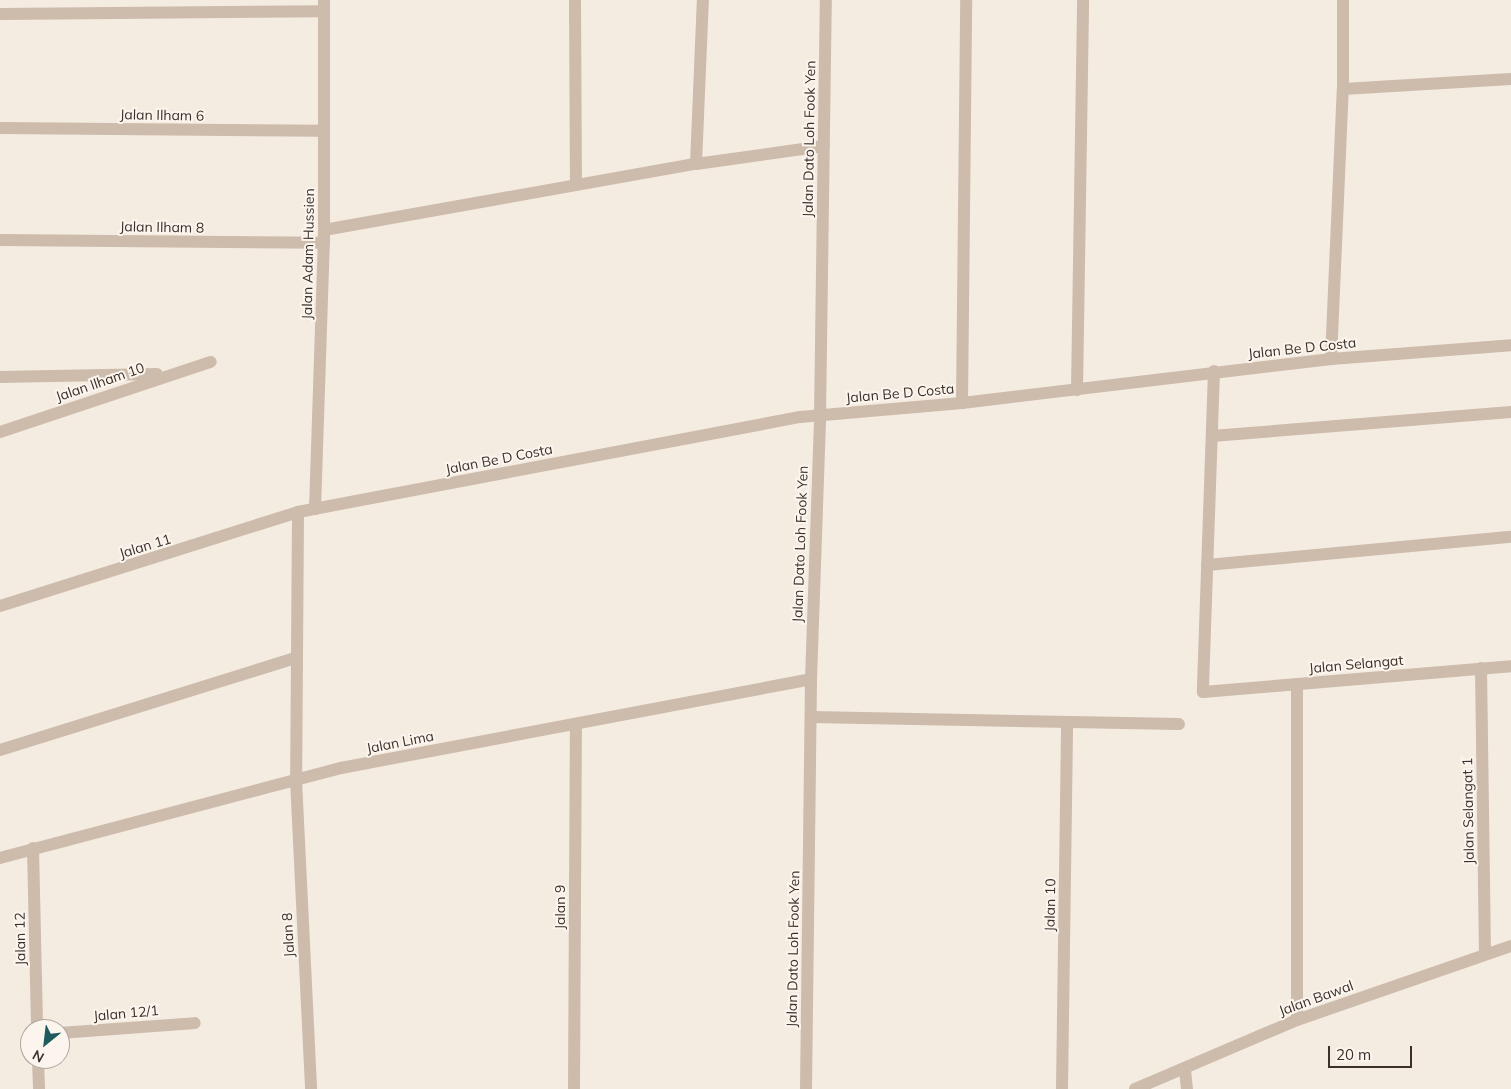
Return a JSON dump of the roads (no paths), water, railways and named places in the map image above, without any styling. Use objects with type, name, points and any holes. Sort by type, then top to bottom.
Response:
[{"type":"street","points":[[574,0],[576,185]]},
{"type":"street","points":[[696,164],[703,0]]},
{"type":"street","name":"Jalan Dato Loh Fook Yen","points":[[806,1089],[811,679],[820,416],[826,0]]},
{"type":"street","points":[[962,403],[966,0]]},
{"type":"street","points":[[1077,390],[1083,0]]},
{"type":"street","points":[[1331,359],[1343,89],[1343,0]]},
{"type":"street","points":[[0,14],[324,6]]},
{"type":"street","name":"Jalan Adam Hussien","points":[[315,509],[324,243],[324,6]]},
{"type":"street","points":[[1343,89],[1511,79]]},
{"type":"street","name":"Jalan Ilham 6","points":[[0,128],[324,132]]},
{"type":"street","points":[[324,230],[696,164],[824,146]]},
{"type":"street","name":"Jalan Ilham 8","points":[[0,240],[324,243]]},
{"type":"street","name":"Jalan Be D Costa","points":[[298,512],[820,416],[962,403],[1077,390],[1214,371],[1331,359],[1511,346]]},
{"type":"street","name":"Jalan Ilham 10","points":[[0,432],[170,374],[211,362]]},
{"type":"street","points":[[1214,371],[1207,566],[1511,537]]},
{"type":"street","points":[[0,377],[170,374]]},
{"type":"street","points":[[1212,436],[1511,412]]},
{"type":"street","name":"Jalan 11","points":[[0,606],[298,512]]},
{"type":"street","name":"Jalan 8","points":[[298,512],[296,780],[310,1089]]},
{"type":"street","name":"Jalan Selangat","points":[[1207,566],[1203,692],[1511,666]]},
{"type":"street","points":[[0,750],[296,658]]},
{"type":"street","name":"Jalan Selangat 1","points":[[1481,668],[1485,954]]},
{"type":"street","name":"Jalan Lima","points":[[0,858],[341,768],[811,679]]},
{"type":"street","points":[[1297,1020],[1298,684]]},
{"type":"street","points":[[811,717],[1178,724]]},
{"type":"street","name":"Jalan 10","points":[[1062,1089],[1067,722]]},
{"type":"street","name":"Jalan 9","points":[[574,1089],[576,725]]},
{"type":"street","name":"Jalan 12","points":[[33,848],[38,1019]]},
{"type":"street","name":"Jalan Bawal","points":[[1135,1089],[1185,1070],[1297,1020],[1511,946]]},
{"type":"street","name":"Jalan 12/1","points":[[70,1032],[195,1023]]},
{"type":"street","points":[[38,1069],[39,1089]]},
{"type":"street","points":[[1185,1070],[1187,1089]]}]
